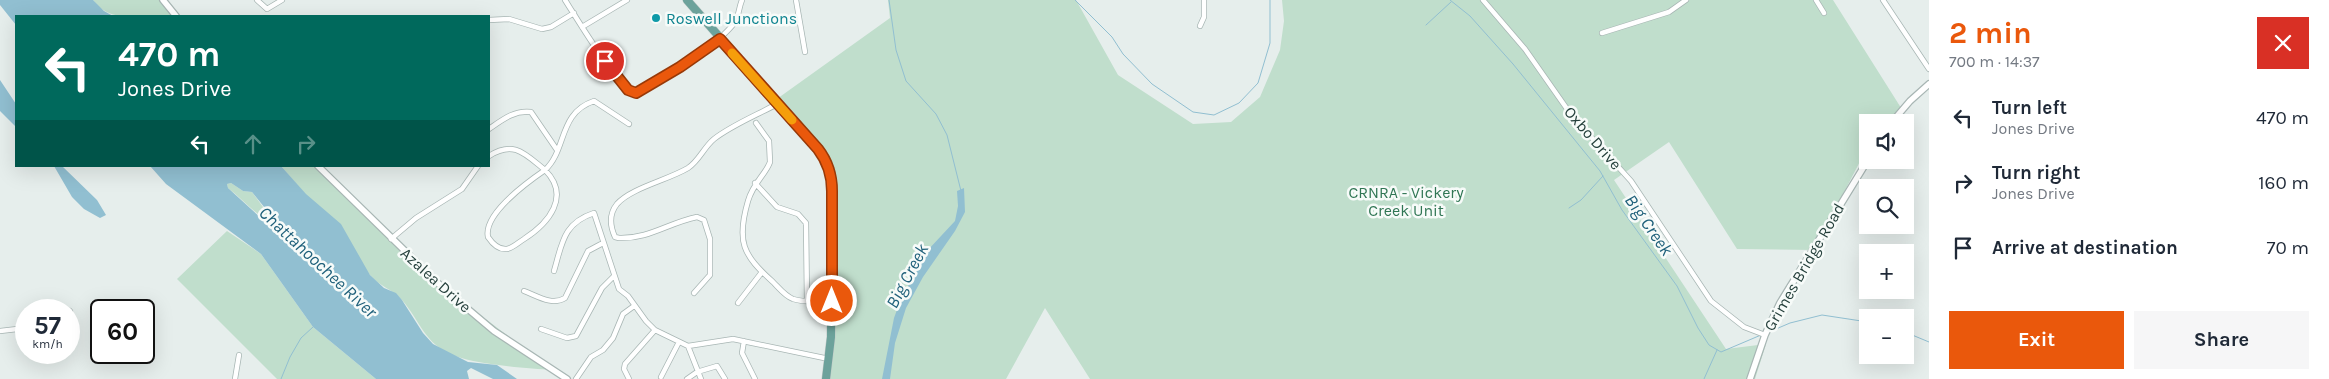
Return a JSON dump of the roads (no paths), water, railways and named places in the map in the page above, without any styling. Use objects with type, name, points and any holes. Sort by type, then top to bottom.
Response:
[{"type":"main road","points":[[688,0],[822,155],[831,175],[832,301],[826,379]]},
{"type":"street","points":[[163,0],[175,15]]},
{"type":"street","points":[[257,0],[267,9],[282,0]]},
{"type":"street","points":[[565,0],[611,70],[628,90],[636,93],[680,67],[720,39],[734,23],[742,0]]},
{"type":"street","points":[[582,26],[627,0]]},
{"type":"street","points":[[796,0],[805,52]]},
{"type":"street","points":[[1200,26],[1204,17],[1204,0]]},
{"type":"street","name":"Oxbo Drive","points":[[1483,0],[1525,49],[1572,116],[1630,181],[1711,301],[1744,327],[1764,335]]},
{"type":"street","points":[[1602,33],[1670,12],[1686,0]]},
{"type":"street","points":[[1816,0],[1824,13]]},
{"type":"street","points":[[1883,0],[1929,69]]},
{"type":"street","points":[[490,20],[509,19],[533,28],[542,29],[551,27],[574,13]]},
{"type":"street","points":[[1899,114],[1929,84]]},
{"type":"street","points":[[490,155],[502,149],[513,148],[524,153],[545,170],[553,177],[558,191],[549,217],[536,232],[511,248],[500,248],[488,237],[488,228],[514,192],[545,170],[552,163],[566,124],[587,104],[594,101],[629,124]]},
{"type":"street","points":[[694,293],[710,275],[710,239],[704,220],[697,216],[673,223],[642,237],[618,238],[615,236],[611,226],[613,210],[619,202],[634,191],[656,184],[688,168],[713,140],[777,104]]},
{"type":"street","points":[[490,128],[515,113],[521,111],[531,112],[557,150]]},
{"type":"street","points":[[756,123],[769,141],[770,162],[755,183],[746,209],[743,238],[750,260],[791,298],[807,301],[832,301]]},
{"type":"street","name":"Azalea Drive","points":[[319,167],[443,288],[494,331],[567,379]]},
{"type":"street","points":[[391,239],[416,218],[462,189],[477,167]]},
{"type":"street","name":"Grimes Bridge Road","points":[[1750,379],[1764,335],[1773,316],[1863,169]]},
{"type":"street","points":[[755,183],[778,207],[798,214],[806,223],[807,301]]},
{"type":"street","points":[[554,271],[566,232],[586,216],[594,213],[619,289],[628,296],[634,306],[655,330],[688,346],[733,340],[744,341],[829,359]]},
{"type":"street","points":[[524,292],[552,302],[565,298],[588,251],[603,243]]},
{"type":"street","points":[[738,302],[762,272]]},
{"type":"street","points":[[541,329],[567,338],[576,336],[602,288],[614,276]]},
{"type":"street","points":[[576,379],[591,357],[603,350],[613,338],[623,314],[634,306]]},
{"type":"street","points":[[0,331],[15,329]]},
{"type":"street","points":[[629,379],[624,369],[625,364],[655,330]]},
{"type":"street","points":[[744,341],[742,353],[755,379]]},
{"type":"street","points":[[660,377],[679,342]]},
{"type":"street","points":[[688,346],[700,379]]},
{"type":"street","points":[[235,379],[238,355]]},
{"type":"street","points":[[687,379],[697,372],[717,366],[725,379]]},
{"type":"water","points":[[0,0],[93,0],[111,15],[15,15],[15,24],[0,5]]},
{"type":"water","points":[[0,80],[15,102],[15,126],[0,111]]},
{"type":"water","points":[[55,167],[63,167],[97,200],[106,215],[100,218],[84,209],[72,197]]},
{"type":"water","name":"Chattahoochee River","points":[[151,167],[282,167],[306,194],[341,224],[370,275],[384,288],[396,293],[423,333],[433,344],[468,362],[497,365],[517,379],[493,379],[471,368],[467,371],[469,379],[376,379],[313,327],[261,254],[166,184]],"holes":[[[231,183],[243,191],[252,192],[273,218],[274,222],[271,223],[262,219],[228,188],[227,184]]]},
{"type":"water","points":[[964,188],[965,212],[955,231],[923,277],[906,308],[895,343],[890,379],[882,379],[894,318],[901,299],[927,251],[955,221],[958,206],[957,191]]},
{"type":"waterway","name":"Big Creek","points":[[889,0],[896,50],[906,81],[936,114],[947,135],[961,191]]},
{"type":"waterway","name":"Big Creek","points":[[1075,0],[1112,37],[1123,54],[1152,84],[1193,112],[1214,115],[1239,103],[1258,83],[1270,43],[1270,0]]},
{"type":"waterway","name":"Big Creek","points":[[1450,0],[1470,16],[1513,64],[1600,171],[1622,210],[1677,286],[1698,328],[1709,345],[1721,352],[1761,335]]},
{"type":"waterway","points":[[1426,25],[1451,2]]},
{"type":"waterway","points":[[1569,208],[1581,200],[1603,176]]},
{"type":"waterway","name":"Big Creek","points":[[1769,332],[1790,323],[1822,315],[1859,321]]},
{"type":"waterway","points":[[281,379],[290,357],[301,338],[313,327]]},
{"type":"waterway","name":"Big Creek","points":[[1914,336],[1929,342]]},
{"type":"waterway","points":[[1704,379],[1717,350]]},
{"type":"place","name":"Roswell Junctions","points":[[656,18]]},
{"type":"park label","name":"CRNRA - Vickery Creek Unit","points":[[1406,201]]}]
